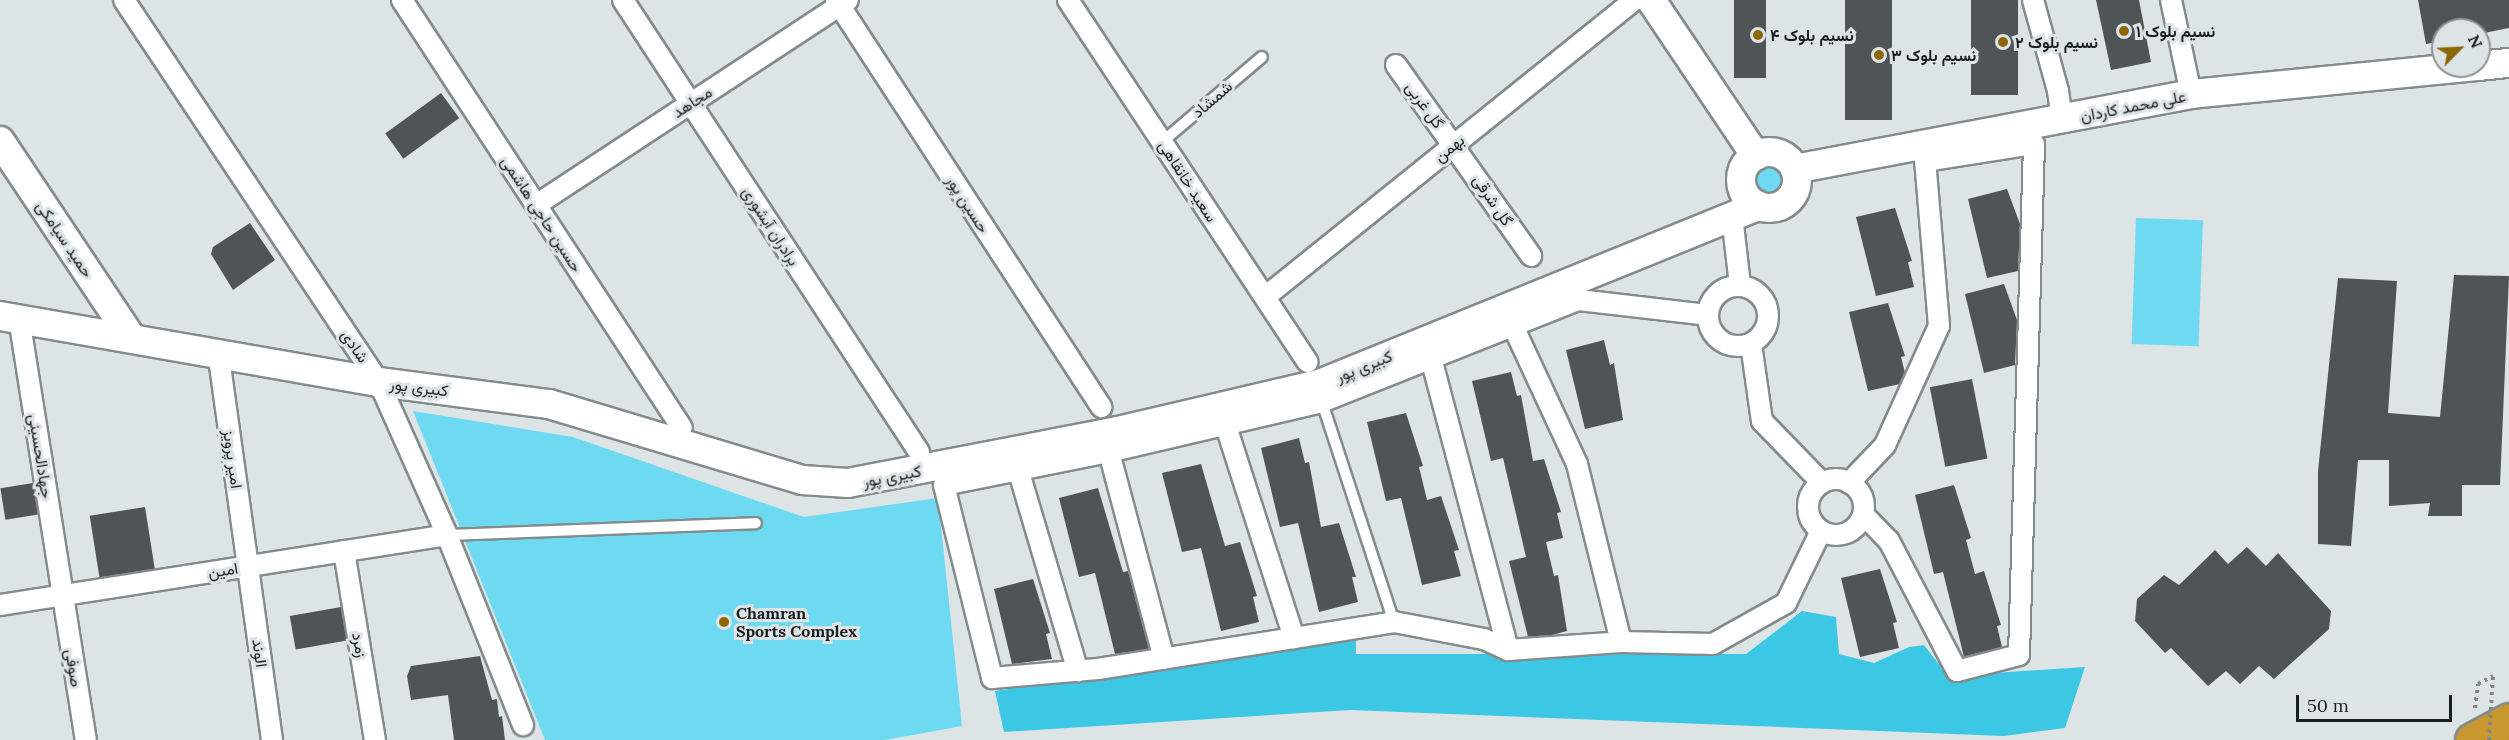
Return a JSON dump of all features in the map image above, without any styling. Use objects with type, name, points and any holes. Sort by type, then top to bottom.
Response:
[{"type":"highway","points":[[2472,740],[2509,720]]},
{"type":"street","name":"شادی","points":[[124,0],[379,382],[447,535],[523,725]]},
{"type":"street","name":"حسین حاجی هاشمی","points":[[402,0],[682,428]]},
{"type":"street","name":"برادران آبشوری","points":[[623,0],[919,452]]},
{"type":"street","name":"سعید خانقاهی","points":[[1068,0],[1308,362]]},
{"type":"street","name":"بهمن","points":[[1264,297],[1634,0]]},
{"type":"street","points":[[1651,0],[1756,156]]},
{"type":"street","points":[[2033,0],[2058,90],[2061,119]]},
{"type":"street","points":[[2171,0],[2191,94]]},
{"type":"street","name":"مجاهد","points":[[536,205],[841,2]]},
{"type":"street","name":"حسین پور","points":[[841,2],[1101,407]]},
{"type":"street","name":"علی محمد کاردان","points":[[2491,65],[2509,63]]},
{"type":"street","name":"گل غربی","points":[[1396,65],[1454,144]]},
{"type":"street","name":"علی محمد کاردان","points":[[1795,169],[2191,94],[2431,71]]},
{"type":"street","name":"حمید سیامکی","points":[[0,141],[130,336]]},
{"type":"street","name":"گل شرقی","points":[[1454,144],[1531,255]]},
{"type":"street","points":[[1850,483],[1886,445],[1939,326],[1925,161],[2034,144],[2019,655],[1958,671],[1889,541],[1863,514]]},
{"type":"street","points":[[1745,211],[1777,207],[1785,203],[1796,188],[1795,169],[1782,156],[1756,156]]},
{"type":"street","points":[[1740,285],[1745,211],[1745,194],[1741,177],[1756,156]]},
{"type":"street","name":"کبیری پور","points":[[9,317],[218,351],[379,382],[569,408],[802,480],[875,480],[1118,431],[1322,383],[1745,211]]},
{"type":"street","points":[[1740,285],[1758,292],[1768,309],[1766,330],[1751,344],[1741,347],[1721,341],[1709,325],[1708,315],[1709,306],[1722,290],[1740,285]]},
{"type":"street","points":[[1708,315],[1578,300],[1322,402],[1224,423],[1109,452],[944,485],[992,678],[1078,671],[1394,622],[1484,639],[1508,650],[1621,642],[1713,644],[1786,603],[1821,531]]},
{"type":"street","name":"جهادالحسینی","points":[[9,317],[63,595]]},
{"type":"street","points":[[1513,326],[1577,464],[1621,642]]},
{"type":"street","points":[[1751,344],[1762,420],[1822,483]]},
{"type":"street","name":"امیر پرویز","points":[[218,351],[248,566]]},
{"type":"street","points":[[1431,358],[1508,650]]},
{"type":"street","points":[[1224,423],[1294,638]]},
{"type":"street","points":[[1109,452],[1164,659]]},
{"type":"street","points":[[1018,469],[1078,671]]},
{"type":"street","points":[[1840,480],[1850,483],[1862,496],[1863,514],[1854,529],[1846,534],[1821,531],[1810,516],[1808,507],[1815,489],[1822,483],[1840,480]]},
{"type":"street","name":"امین","points":[[0,605],[447,535]]},
{"type":"street","name":"زمرد","points":[[344,551],[375,740]]},
{"type":"street","name":"الوند","points":[[248,566],[272,740]]},
{"type":"street","name":"صوفی","points":[[63,595],[86,740]]},
{"type":"lane","name":"شمشاد","points":[[1162,142],[1262,57]]},
{"type":"lane","points":[[1322,402],[1394,622]]},
{"type":"lane","points":[[447,535],[756,523]]},
{"type":"path","points":[[2475,708],[2478,684],[2493,676],[2489,740]]},
{"type":"shaded area","points":[[1770,162],[1783,168],[1789,181],[1783,194],[1770,200],[1757,194],[1751,181],[1757,168]]},
{"type":"shaded area","points":[[2136,218],[2203,220],[2199,346],[2132,344]]},
{"type":"shaded area","name":"Chamran Sports Complex","points":[[413,411],[573,437],[804,517],[938,498],[962,726],[885,740],[545,740]]},
{"type":"shaded area","points":[[1802,611],[1836,617],[1839,654],[1874,663],[1909,647],[1924,645],[1948,676],[2085,667],[2065,728],[2004,736],[1350,710],[1004,732],[995,691],[1356,637],[1356,654],[1746,654]]},
{"type":"building","name":"نسیم بلوک ۴","points":[[1734,0],[1766,0],[1766,78],[1734,78]]},
{"type":"building","name":"نسیم بلوک ۳","points":[[1845,0],[1892,0],[1892,120],[1845,120]]},
{"type":"building","name":"نسیم بلوک ۲","points":[[1971,0],[2018,0],[2018,95],[1971,95]]},
{"type":"building","name":"نسیم بلوک ۱","points":[[2096,0],[2139,0],[2151,62],[2111,70]]},
{"type":"building","points":[[2418,0],[2509,0],[2509,28],[2491,32],[2491,18],[2431,18],[2431,43],[2426,44]]},
{"type":"building","points":[[441,93],[459,118],[403,159],[385,134]]},
{"type":"building","points":[[2007,189],[2020,224],[2018,271],[1987,278],[1968,199]]},
{"type":"building","points":[[1895,208],[1912,261],[1908,262],[1914,287],[1876,296],[1856,217]]},
{"type":"building","points":[[250,223],[275,260],[233,290],[211,254],[213,247]]},
{"type":"building","points":[[2454,275],[2509,276],[2500,485],[2462,485],[2462,516],[2428,516],[2430,503],[2389,506],[2389,460],[2358,460],[2351,546],[2318,544],[2318,471],[2338,278],[2397,281],[2388,413],[2440,417]]},
{"type":"building","points":[[2004,284],[2017,320],[2015,365],[1984,373],[1965,294]]},
{"type":"building","points":[[1888,303],[1905,356],[1901,357],[1905,373],[1900,384],[1868,391],[1849,312]]},
{"type":"building","points":[[1604,340],[1610,365],[1614,363],[1623,420],[1585,429],[1566,350]]},
{"type":"building","points":[[1511,372],[1517,396],[1521,395],[1533,461],[1544,459],[1561,512],[1557,513],[1563,538],[1546,542],[1554,576],[1558,575],[1567,631],[1552,635],[1528,637],[1509,561],[1526,557],[1503,458],[1491,461],[1472,381]]},
{"type":"building","points":[[1972,379],[1987,459],[1945,467],[1930,387]]},
{"type":"building","points":[[1406,413],[1423,466],[1419,467],[1427,500],[1441,496],[1459,550],[1454,551],[1461,576],[1422,585],[1401,498],[1386,501],[1367,422]]},
{"type":"building","points":[[1299,438],[1305,463],[1309,462],[1321,527],[1339,523],[1356,577],[1352,577],[1358,602],[1319,612],[1298,523],[1280,527],[1261,448]]},
{"type":"building","points":[[1201,464],[1225,546],[1240,542],[1257,596],[1253,597],[1259,622],[1221,631],[1201,548],[1182,552],[1162,473]]},
{"type":"building","points":[[33,483],[38,515],[5,520],[0,488]]},
{"type":"building","points":[[1954,485],[1971,538],[1966,540],[1975,574],[1984,571],[2001,625],[1997,626],[2002,647],[1964,657],[1943,572],[1934,574],[1915,495]]},
{"type":"building","points":[[1098,488],[1123,572],[1128,571],[1149,649],[1115,654],[1095,573],[1079,577],[1059,498]]},
{"type":"building","points":[[145,507],[155,569],[100,578],[90,516]]},
{"type":"building","points":[[2247,547],[2266,566],[2278,553],[2331,611],[2329,629],[2274,679],[2259,666],[2240,684],[2226,671],[2208,686],[2171,648],[2165,653],[2135,621],[2137,599],[2164,575],[2179,585],[2215,550],[2228,564]]},
{"type":"building","points":[[1880,569],[1897,622],[1893,623],[1899,648],[1860,657],[1841,578]]},
{"type":"building","points":[[1033,579],[1050,633],[1046,634],[1052,659],[1012,664],[994,589]]},
{"type":"building","points":[[341,607],[347,640],[296,650],[290,616]]},
{"type":"building","points":[[480,656],[492,700],[497,699],[505,740],[454,740],[448,695],[411,700],[407,676],[411,666]]},
{"type":"place","name":"نسیم بلوک ۱","points":[[2124,31]]},
{"type":"place","name":"نسیم بلوک ۴","points":[[1758,35]]},
{"type":"place","name":"نسیم بلوک ۲","points":[[2003,42]]},
{"type":"place","name":"نسیم بلوک ۳","points":[[1879,55]]},
{"type":"place","name":"Chamran Sports Complex","points":[[724,622]]}]
